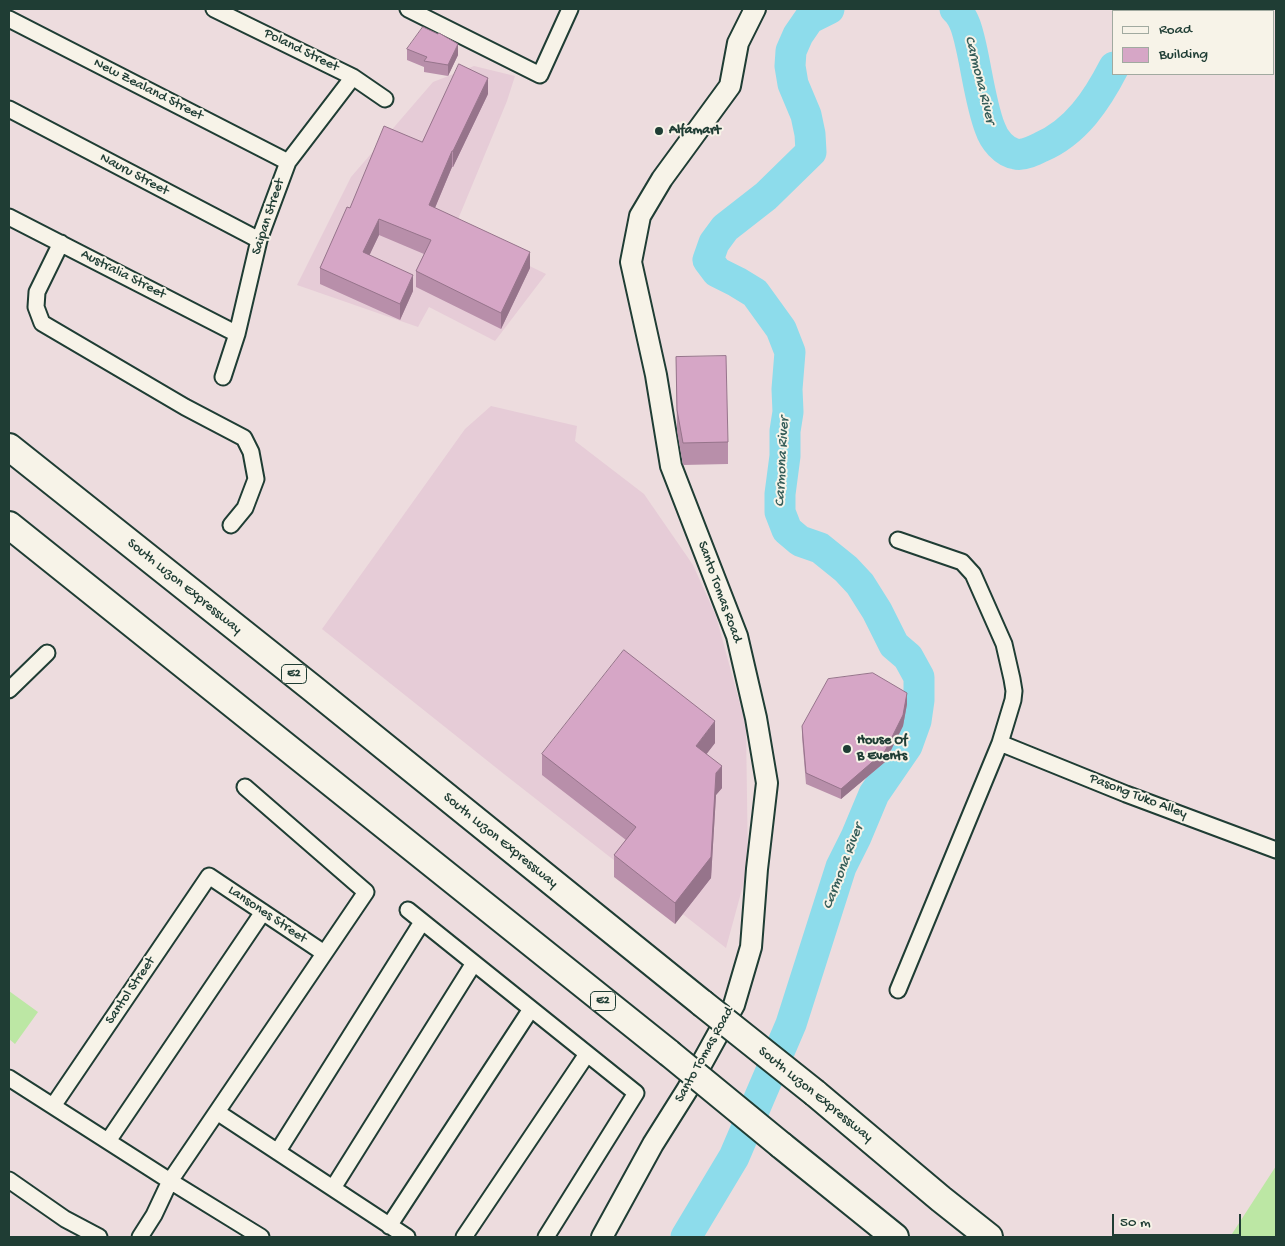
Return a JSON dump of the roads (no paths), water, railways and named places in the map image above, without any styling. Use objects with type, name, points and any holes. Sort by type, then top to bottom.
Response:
[{"type":"highway","name":"South Luzon Expressway","points":[[9,447],[815,1093],[989,1237]]},
{"type":"highway","name":"E2","points":[[9,525],[895,1237]]},
{"type":"street","name":"Poland Street","points":[[214,9],[353,77],[385,99]]},
{"type":"street","points":[[408,9],[540,75],[570,9]]},
{"type":"street","name":"Santo Tomas Road","points":[[602,1237],[653,1144],[687,1090],[734,1005],[751,947],[757,869],[767,782],[756,718],[737,636],[671,466],[656,375],[631,262],[640,216],[662,178],[730,86],[738,43],[755,9]]},
{"type":"street","name":"New Zealand Street","points":[[9,19],[288,162]]},
{"type":"street","name":"Saipan Street","points":[[223,377],[237,334],[259,240],[288,162],[353,77]]},
{"type":"street","name":"Nauru Street","points":[[9,110],[259,240]]},
{"type":"street","name":"Australia Street","points":[[9,217],[237,334]]},
{"type":"street","points":[[61,244],[37,292],[36,307],[42,323],[185,407],[244,438],[251,452],[256,479],[245,508],[231,525]]},
{"type":"street","points":[[898,540],[962,562],[973,574],[1004,644],[1014,691],[1000,743],[898,990]]},
{"type":"street","points":[[9,690],[47,652]]},
{"type":"street","name":"Pasong Tuko Alley","points":[[1000,743],[1126,794],[1276,850]]},
{"type":"street","points":[[140,1237],[154,1215],[170,1181],[366,892],[245,788]]},
{"type":"street","name":"Lansones Street","points":[[209,876],[324,953]]},
{"type":"street","name":"Santol Street","points":[[53,1106],[209,876]]},
{"type":"street","points":[[408,910],[636,1093],[546,1237]]},
{"type":"street","points":[[108,1140],[263,912]]},
{"type":"street","points":[[278,1151],[422,922]]},
{"type":"street","points":[[333,1188],[474,963]]},
{"type":"street","points":[[389,1226],[531,1009]]},
{"type":"street","points":[[464,1237],[587,1054]]},
{"type":"street","points":[[9,1078],[261,1237]]},
{"type":"street","points":[[217,1112],[407,1237]]},
{"type":"street","points":[[9,1180],[65,1219],[99,1237]]},
{"type":"waterway","name":"Carmona River","points":[[686,1237],[734,1157],[791,1024],[841,867],[874,794],[907,746],[916,721],[919,700],[919,677],[908,657],[894,645],[877,611],[860,584],[846,569],[820,548],[800,541],[787,530],[780,512],[780,494],[785,456],[790,352],[781,329],[755,293],[717,272],[708,260],[714,243],[725,228],[766,196],[811,152],[806,115],[793,84],[790,66],[791,51],[798,35],[809,19],[829,9]]},
{"type":"waterway","name":"Carmona River","points":[[955,9],[964,21],[967,31],[990,128],[1000,145],[1012,153],[1022,154],[1029,152],[1065,133],[1093,103],[1112,70]]},
{"type":"place","name":"Alfamart","points":[[659,131]]},
{"type":"place","name":"House Of B Events","points":[[847,749]]}]
